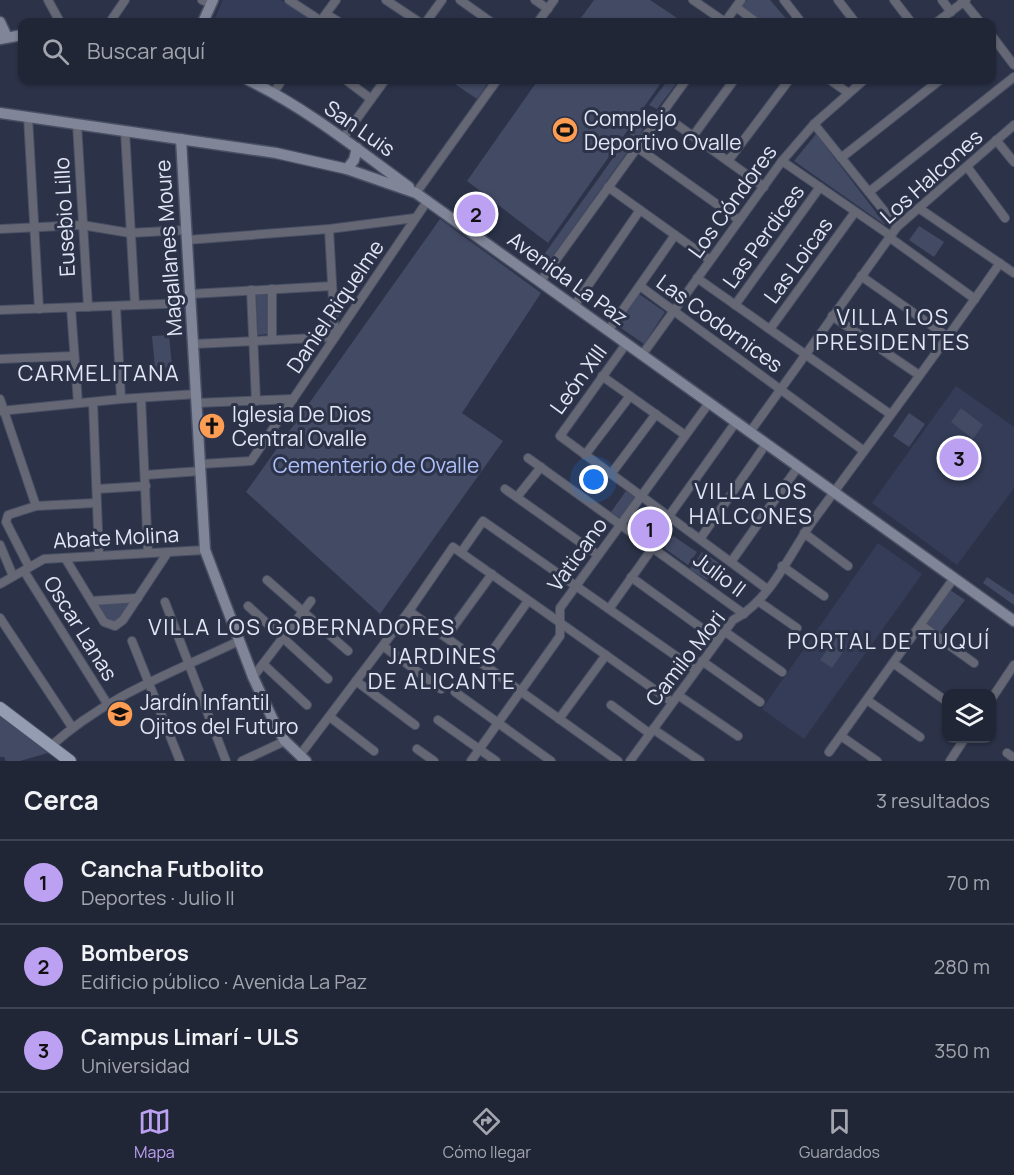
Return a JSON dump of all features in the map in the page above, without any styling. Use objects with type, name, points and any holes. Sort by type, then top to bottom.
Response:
[{"type":"main road","points":[[204,18],[209,1]]},
{"type":"main road","points":[[0,22],[4,38]]},
{"type":"main road","name":"San Luis","points":[[257,84],[274,92],[343,138],[416,193]]},
{"type":"main road","name":"Avenida La Paz","points":[[0,114],[276,153],[347,169],[416,193],[1014,621]]},
{"type":"main road","name":"Magallanes Moure","points":[[181,139],[205,550],[253,677],[285,741],[303,758]]},
{"type":"main road","points":[[347,169],[354,160],[357,148]]},
{"type":"main road","points":[[0,708],[70,761]]},
{"type":"street","points":[[48,0],[58,18]]},
{"type":"street","points":[[113,18],[125,0]]},
{"type":"street","points":[[289,0],[321,18]]},
{"type":"street","points":[[324,18],[336,0]]},
{"type":"street","points":[[386,0],[413,18]]},
{"type":"street","points":[[429,18],[442,0]]},
{"type":"street","points":[[460,0],[485,18]]},
{"type":"street","points":[[535,0],[548,9]]},
{"type":"street","points":[[541,18],[554,0]]},
{"type":"street","points":[[693,0],[719,18]]},
{"type":"street","points":[[784,0],[798,18]]},
{"type":"street","points":[[838,0],[852,18]]},
{"type":"street","points":[[894,0],[909,18]]},
{"type":"street","points":[[942,0],[951,12]]},
{"type":"street","points":[[943,18],[964,1],[978,18]]},
{"type":"street","points":[[728,18],[738,4],[752,18]]},
{"type":"street","points":[[996,43],[1014,65]]},
{"type":"street","points":[[868,192],[1014,77]]},
{"type":"street","points":[[274,92],[279,84]]},
{"type":"street","points":[[351,84],[371,99]]},
{"type":"street","points":[[343,138],[382,84]]},
{"type":"street","points":[[416,193],[494,84]]},
{"type":"street","points":[[540,282],[683,84]]},
{"type":"street","points":[[693,136],[731,84]]},
{"type":"street","points":[[728,161],[786,84]]},
{"type":"street","points":[[839,84],[850,90]]},
{"type":"street","points":[[848,84],[850,90]]},
{"type":"street","name":"Los Cóndores","points":[[642,355],[782,161],[814,124],[858,84]]},
{"type":"street","points":[[841,158],[935,84]]},
{"type":"street","points":[[662,114],[764,187]]},
{"type":"street","points":[[28,117],[39,309]]},
{"type":"street","name":"Eusebio Lillo","points":[[77,124],[88,308]]},
{"type":"street","points":[[814,124],[897,227]]},
{"type":"street","name":"Los Halcones","points":[[750,432],[804,353],[897,227],[968,168],[1014,125]]},
{"type":"street","points":[[125,131],[135,305]]},
{"type":"street","points":[[996,140],[1014,162]]},
{"type":"street","points":[[638,148],[739,220]]},
{"type":"street","points":[[782,161],[975,299]]},
{"type":"street","points":[[968,168],[1005,218]]},
{"type":"street","points":[[608,187],[710,260]]},
{"type":"street","name":"Las Perdices","points":[[735,305],[820,187]]},
{"type":"street","name":"Daniel Riquelme","points":[[201,467],[251,461],[428,200]]},
{"type":"street","points":[[920,209],[1014,273]]},
{"type":"street","points":[[574,306],[640,210]]},
{"type":"street","name":"Las Loicas","points":[[770,329],[855,212]]},
{"type":"street","points":[[0,229],[82,225],[130,233],[186,235],[329,229],[416,218]]},
{"type":"street","points":[[194,344],[335,337],[329,229]]},
{"type":"street","points":[[608,331],[675,235]]},
{"type":"street","name":"Camilo Mori","points":[[630,761],[724,631],[733,620],[744,614],[758,601],[767,589],[804,533],[1000,263]]},
{"type":"street","points":[[861,276],[948,337]]},
{"type":"street","points":[[697,278],[890,414]]},
{"type":"street","points":[[0,310],[116,308],[251,290],[332,286]]},
{"type":"street","name":"Las Codornices","points":[[640,286],[864,451]]},
{"type":"street","points":[[272,289],[272,340]]},
{"type":"street","points":[[251,290],[256,401]]},
{"type":"street","name":"Eusebio Lillo","points":[[72,308],[73,356],[78,403]]},
{"type":"street","points":[[116,308],[121,399]]},
{"type":"street","points":[[832,316],[919,375]]},
{"type":"street","name":"León XIII","points":[[585,455],[560,436],[626,344]]},
{"type":"street","points":[[0,359],[73,356]]},
{"type":"street","points":[[602,376],[685,435]]},
{"type":"street","points":[[630,396],[585,455],[767,589]]},
{"type":"street","points":[[141,398],[148,554]]},
{"type":"street","points":[[2,411],[141,398],[256,401],[293,399]]},
{"type":"street","points":[[0,399],[2,411],[36,506],[95,502]]},
{"type":"street","points":[[93,402],[97,489],[95,502],[99,556]]},
{"type":"street","name":"Vaticano","points":[[471,761],[561,636],[560,608],[709,403]]},
{"type":"street","points":[[611,474],[656,414]]},
{"type":"street","points":[[669,516],[736,422]]},
{"type":"street","points":[[700,539],[766,444]]},
{"type":"street","name":"Julio II","points":[[528,458],[654,546],[744,614]]},
{"type":"street","points":[[145,475],[201,467]]},
{"type":"street","points":[[517,498],[541,467]]},
{"type":"street","points":[[731,562],[798,467]]},
{"type":"street","points":[[97,489],[146,486]]},
{"type":"street","points":[[505,489],[598,555]]},
{"type":"street","name":"Oscar Lanas","points":[[36,506],[8,514],[6,522],[26,569],[108,705]]},
{"type":"street","points":[[462,551],[483,521],[696,670]]},
{"type":"street","points":[[804,533],[848,566]]},
{"type":"street","name":"Oscar Lanas","points":[[0,545],[14,576]]},
{"type":"street","points":[[609,609],[654,546]]},
{"type":"street","points":[[303,758],[453,547],[462,551],[528,601],[672,702]]},
{"type":"street","name":"Abate Molina","points":[[0,584],[44,560],[205,550]]},
{"type":"street","points":[[65,558],[104,622],[115,626],[123,620],[168,552]]},
{"type":"street","points":[[782,566],[824,596]]},
{"type":"street","points":[[446,637],[492,574]]},
{"type":"street","points":[[631,578],[718,640]]},
{"type":"street","points":[[829,753],[954,578]]},
{"type":"street","points":[[267,580],[348,651]]},
{"type":"street","points":[[92,601],[138,598]]},
{"type":"street","points":[[253,677],[311,601]]},
{"type":"street","points":[[483,664],[528,601]]},
{"type":"street","points":[[758,601],[797,628]]},
{"type":"street","points":[[165,602],[226,761]]},
{"type":"street","points":[[248,606],[328,679]]},
{"type":"street","points":[[409,611],[618,761]]},
{"type":"street","points":[[0,618],[72,727]]},
{"type":"street","points":[[921,625],[974,663]]},
{"type":"street","points":[[724,631],[782,672]]},
{"type":"street","points":[[132,641],[180,761]]},
{"type":"street","points":[[51,746],[72,727],[148,682],[239,641]]},
{"type":"street","points":[[382,646],[441,689]]},
{"type":"street","points":[[559,719],[606,655]]},
{"type":"street","points":[[702,662],[760,702]]},
{"type":"street","points":[[893,663],[942,698]]},
{"type":"street","points":[[263,664],[306,705]]},
{"type":"street","points":[[996,692],[1014,664]]},
{"type":"street","points":[[356,681],[415,725]]},
{"type":"street","points":[[455,692],[551,761]]},
{"type":"street","points":[[678,695],[738,736]]},
{"type":"street","points":[[867,700],[920,737]]},
{"type":"street","points":[[611,705],[700,761]]},
{"type":"street","points":[[330,717],[375,751]]},
{"type":"street","points":[[438,720],[496,761]]},
{"type":"street","points":[[841,736],[877,761]]},
{"type":"street","points":[[242,761],[285,741]]},
{"type":"street","points":[[950,761],[962,743]]},
{"type":"street","points":[[417,749],[434,761]]},
{"type":"shaded area","points":[[223,0],[281,0],[311,18],[215,18]]},
{"type":"shaded area","points":[[956,386],[1014,427],[1014,488],[957,565],[872,503]]},
{"type":"shaded area","points":[[878,543],[922,574],[804,739],[762,709]]},
{"type":"green space","points":[[594,0],[650,0],[677,18],[581,18]]},
{"type":"green space","points":[[747,0],[770,0],[786,18],[754,18],[740,8]]},
{"type":"green space","points":[[455,84],[487,84],[477,99]]},
{"type":"green space","name":"Complejo Deportivo Ovalle","points":[[535,84],[660,84],[548,243],[467,181]]},
{"type":"green space","points":[[665,84],[676,84],[657,109],[649,105]]},
{"type":"green space","points":[[646,112],[653,116],[545,267],[538,263]]},
{"type":"green space","points":[[816,134],[885,224],[885,225],[794,161]]},
{"type":"green space","name":"Cementerio de Ovalle","points":[[440,219],[541,293],[462,413],[503,441],[380,614],[246,492]]},
{"type":"green space","points":[[919,226],[944,242],[934,257],[909,240]]},
{"type":"green space","points":[[639,294],[665,312],[644,344],[618,326]]},
{"type":"green space","points":[[256,295],[268,295],[268,334],[258,335]]},
{"type":"green space","points":[[169,335],[172,367],[155,368],[152,336]]},
{"type":"green space","points":[[961,408],[983,425],[973,439],[951,422]]},
{"type":"green space","points":[[909,413],[925,424],[909,447],[893,436]]},
{"type":"green space","points":[[626,491],[635,497],[620,518],[611,512]]},
{"type":"green space","points":[[642,514],[666,531],[657,543],[633,526]]},
{"type":"green space","points":[[673,536],[697,552],[688,565],[664,548]]},
{"type":"green space","points":[[702,552],[719,563],[707,580],[690,569]]},
{"type":"green space","points":[[987,577],[1014,595],[1014,605],[983,583]]},
{"type":"green space","points":[[950,590],[965,600],[939,634],[925,625]]},
{"type":"green space","points":[[130,603],[121,618],[114,622],[102,615],[99,604]]},
{"type":"green space","points":[[836,638],[847,646],[832,668],[820,660]]},
{"type":"green space","points":[[0,715],[48,753],[20,761],[6,761],[4,757],[0,757]]},
{"type":"place","name":"Complejo Deportivo Ovalle","points":[[565,130]]},
{"type":"place","name":"Bomberos","points":[[476,214]]},
{"type":"place","name":"Iglesia De Dios Central Ovalle","points":[[212,426]]},
{"type":"place","name":"Campus Limarí - ULS","points":[[959,458]]},
{"type":"place","name":"Cancha Futbolito","points":[[650,529]]},
{"type":"place","name":"Jardín Infantil Ojitos del Futuro","points":[[120,714]]},
{"type":"district","name":"VILLA LOS PRESIDENTES","points":[[893,330]]},
{"type":"district","name":"CARMELITANA","points":[[99,373]]},
{"type":"district","name":"VILLA LOS HALCONES","points":[[751,504]]},
{"type":"district","name":"VILLA LOS GOBERNADORES","points":[[302,627]]},
{"type":"district","name":"PORTAL DE TUQUÍ","points":[[889,641]]},
{"type":"district","name":"JARDINES DE ALICANTE","points":[[442,668]]}]
